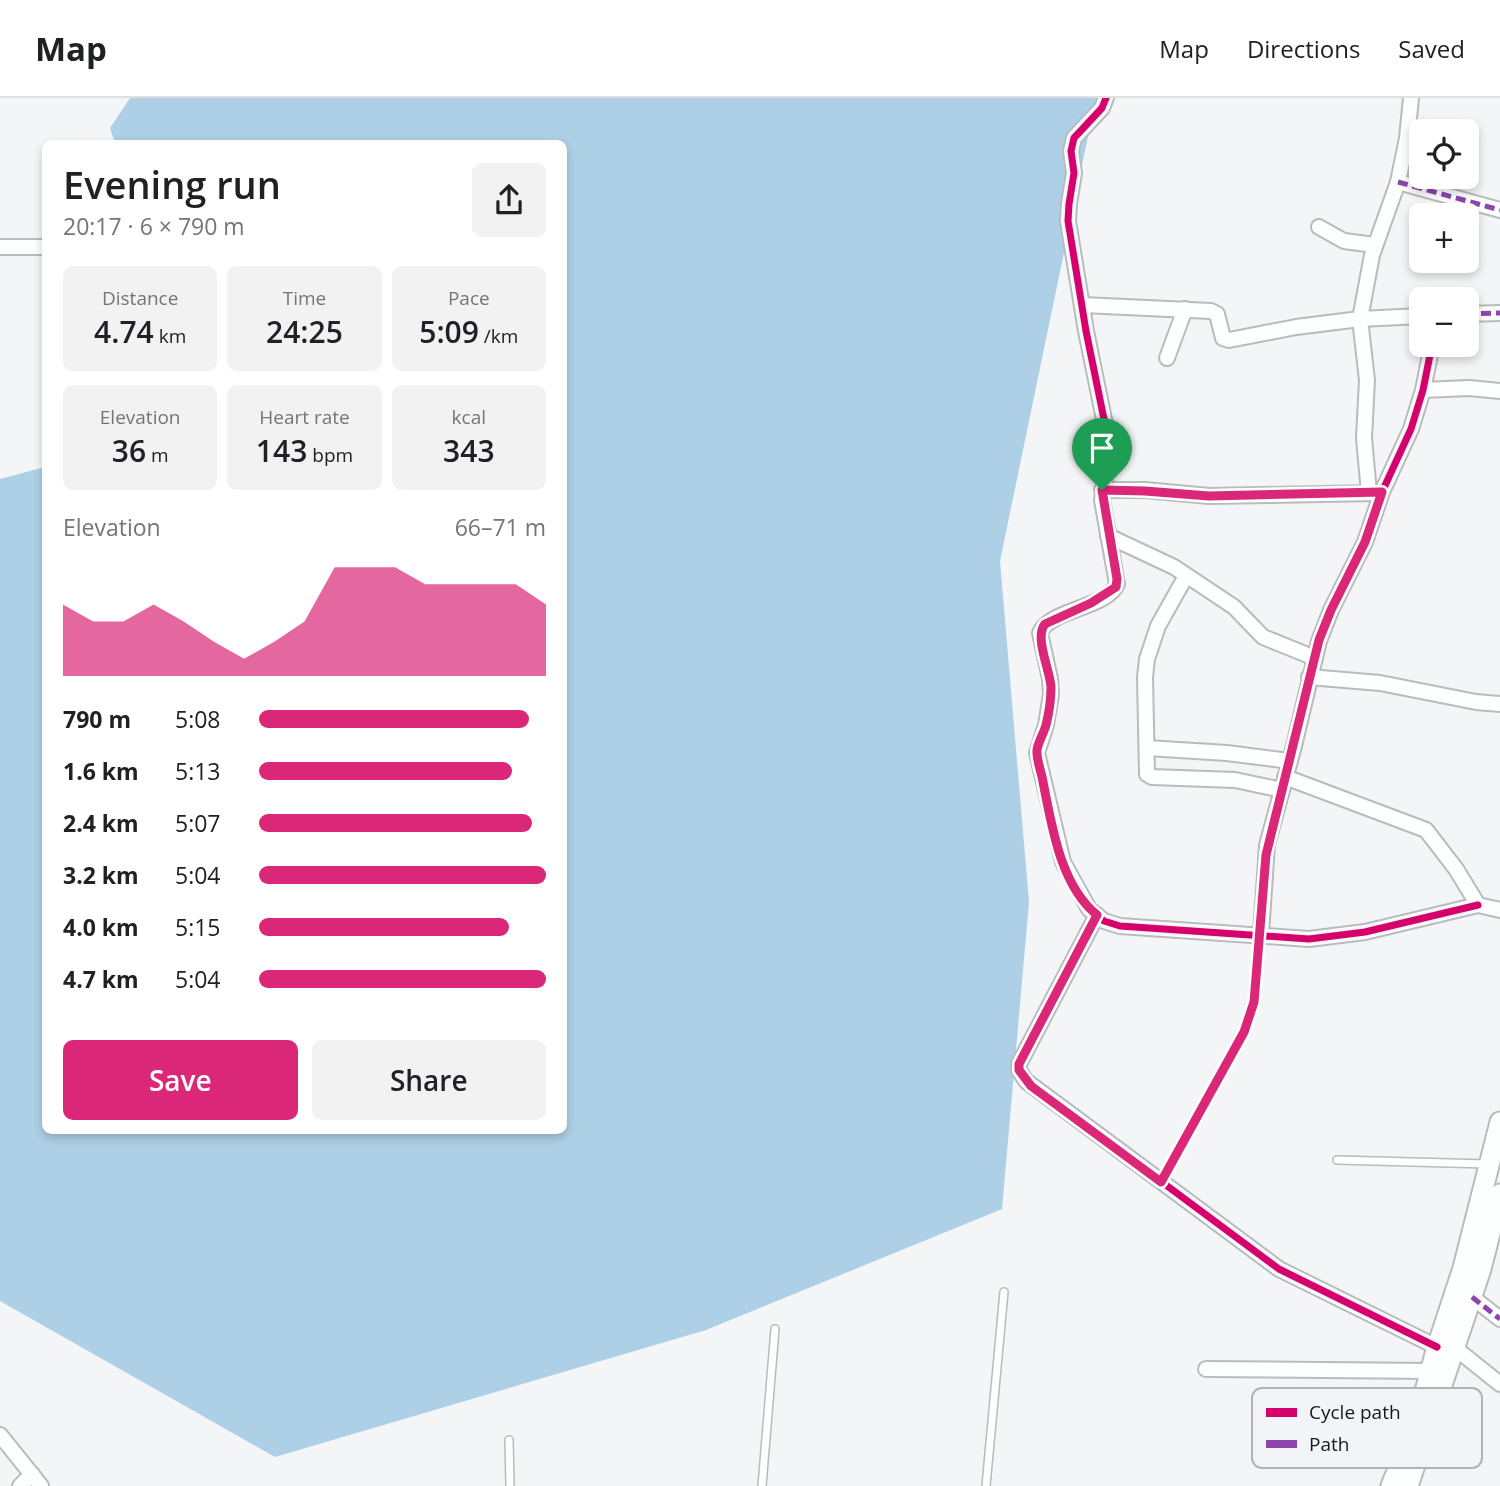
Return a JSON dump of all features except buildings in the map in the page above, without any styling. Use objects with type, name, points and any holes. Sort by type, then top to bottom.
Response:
[{"type":"street","points":[[1106,98],[1104,106],[1074,138],[1071,145],[1074,173],[1068,221],[1108,442],[1102,490],[1117,579],[1114,589],[1045,624],[1040,633],[1051,694],[1046,725],[1037,753],[1063,862],[1089,909],[1104,921],[1121,926],[1309,939],[1336,937],[1478,905],[1500,910]]},
{"type":"street","points":[[1375,493],[1364,438],[1367,380],[1360,319],[1375,245],[1398,182],[1409,131],[1412,98]]},
{"type":"street","points":[[1398,182],[1500,210]]},
{"type":"street","points":[[1319,227],[1344,241],[1375,245]]},
{"type":"street","points":[[0,247],[42,247]]},
{"type":"street","points":[[1083,305],[1214,312],[1218,317],[1223,338],[1229,340],[1296,327],[1409,317]]},
{"type":"street","points":[[1167,358],[1185,309]]},
{"type":"street","points":[[1479,314],[1500,313]]},
{"type":"street","points":[[1261,934],[1267,845],[1315,657],[1326,621],[1365,542],[1375,493],[1411,429],[1430,357]]},
{"type":"street","points":[[1423,390],[1469,388],[1500,391]]},
{"type":"street","points":[[1102,490],[1209,496],[1375,493]]},
{"type":"street","points":[[1108,536],[1165,562],[1234,607],[1263,637],[1315,657]]},
{"type":"street","points":[[1185,576],[1158,626],[1147,659],[1144,677],[1147,774],[1152,777],[1284,783],[1426,830],[1456,869],[1478,905]]},
{"type":"street","points":[[1310,677],[1380,683],[1476,702],[1500,704]]},
{"type":"street","points":[[1147,748],[1227,753],[1290,761]]},
{"type":"street","points":[[1097,915],[1019,1064],[1019,1070],[1031,1086],[1279,1269],[1446,1347],[1500,1384]]},
{"type":"street","points":[[1435,1388],[1500,1123]]},
{"type":"street","points":[[1426,1388],[1431,1371],[1472,1297],[1494,1247],[1500,1194]]},
{"type":"street","points":[[1472,1297],[1500,1319]]},
{"type":"street","points":[[1206,1369],[1431,1371]]},
{"type":"street","points":[[0,1435],[36,1480],[20,1486]]},
{"type":"street","points":[[1391,1486],[1398,1468]]},
{"type":"street","points":[[1408,1486],[1413,1468]]},
{"type":"lane","points":[[1161,1182],[1244,1032],[1254,1002],[1261,934]]},
{"type":"lane","points":[[1337,1160],[1488,1164]]},
{"type":"lane","points":[[986,1486],[1004,1292]]},
{"type":"lane","points":[[762,1486],[775,1329]]},
{"type":"lane","points":[[509,1440],[510,1486]]},
{"type":"water","points":[[130,98],[1096,98],[1000,561],[1029,902],[1002,1209],[706,1330],[275,1457],[0,1301],[0,479],[42,468],[42,1134],[567,1134],[567,140],[114,140],[110,128]]},
{"type":"marked path","points":[[1398,182],[1500,210]]},
{"type":"marked path","points":[[1479,314],[1500,313]]},
{"type":"marked path","points":[[1472,1297],[1500,1319]]},
{"type":"cycle path","points":[[1106,98],[1102,108],[1074,138],[1071,151],[1074,173],[1068,221],[1106,429],[1108,455],[1102,500],[1117,584],[1102,599],[1054,619],[1045,625],[1040,633],[1051,694],[1046,725],[1037,753],[1063,862],[1089,909],[1104,921],[1120,926],[1309,939],[1365,932],[1478,905]]},
{"type":"cycle path","points":[[1261,934],[1267,845],[1319,641],[1331,610],[1365,542],[1382,492],[1411,429],[1430,357]]},
{"type":"cycle path","points":[[1097,915],[1019,1064],[1019,1070],[1026,1081],[1279,1269],[1437,1347]]},
{"type":"route","points":[[1102,490],[1209,496],[1382,492],[1365,542],[1319,640],[1294,746],[1269,833],[1254,1002],[1244,1032],[1161,1182],[1031,1086],[1019,1070],[1019,1064],[1097,915],[1089,909],[1063,862],[1037,750],[1046,725],[1051,694],[1040,637],[1041,629],[1045,624],[1091,603],[1116,587],[1117,579],[1102,490]]}]
